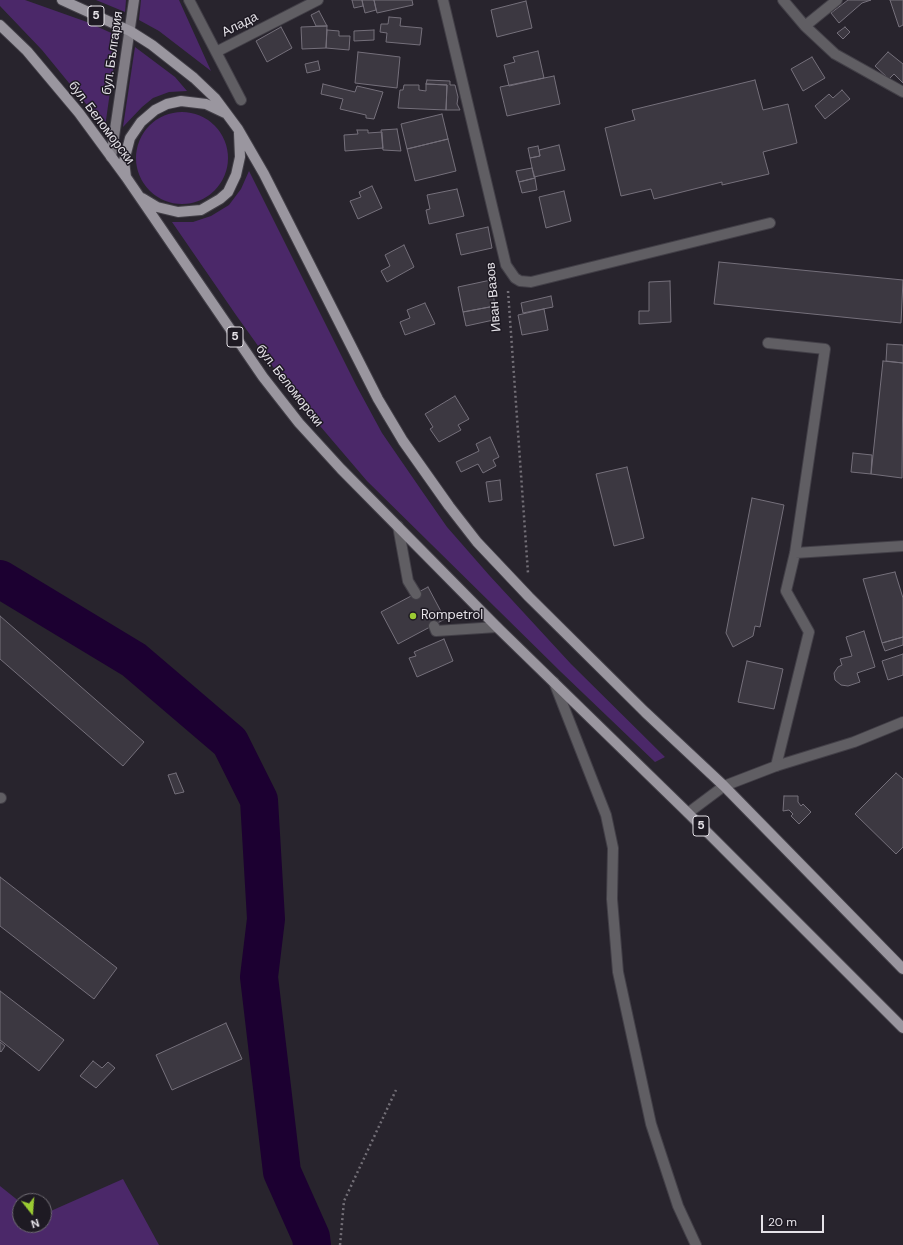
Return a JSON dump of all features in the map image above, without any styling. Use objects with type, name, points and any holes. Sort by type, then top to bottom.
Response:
[{"type":"main road","name":"5","points":[[62,0],[130,31],[152,45],[194,78],[229,115],[287,217],[378,399],[403,442],[477,542],[529,597],[644,712],[724,786],[903,969]]},
{"type":"main road","name":"бул. България","points":[[111,157],[134,0]]},
{"type":"main road","name":"бул. Беломорски","points":[[0,25],[27,51],[79,113],[126,177],[254,364],[299,423],[341,469],[497,627]]},
{"type":"main road","points":[[126,177],[124,161],[130,138],[141,122],[155,110],[167,104],[181,101],[196,102],[206,104],[229,115]]},
{"type":"main road","points":[[139,196],[157,207],[178,212],[201,210],[220,199],[228,192],[236,175],[240,157],[238,129]]},
{"type":"main road","name":"5","points":[[497,627],[688,813],[903,1028]]},
{"type":"street","points":[[188,0],[241,100]]},
{"type":"street","name":"Алада","points":[[216,52],[318,0]]},
{"type":"street","name":"Иван Вазов","points":[[443,0],[506,264]]},
{"type":"street","points":[[783,0],[805,26],[834,54],[903,92]]},
{"type":"street","points":[[805,26],[837,0]]},
{"type":"street","points":[[506,264],[515,278],[520,281],[530,282],[770,223]]},
{"type":"street","points":[[768,343],[825,349],[795,553],[786,590],[809,632],[776,766]]},
{"type":"street","points":[[398,526],[408,581],[416,594]]},
{"type":"street","points":[[795,553],[903,546]]},
{"type":"street","points":[[434,626],[436,631],[497,627]]},
{"type":"street","points":[[554,682],[606,814],[612,848],[612,898],[618,972],[651,1124],[678,1206],[696,1245]]},
{"type":"street","points":[[688,813],[724,786],[776,766],[854,742],[903,722]]},
{"type":"path","name":"Иван Вазов","points":[[506,264],[529,597]]},
{"type":"path","points":[[340,1245],[344,1201],[396,1090]]},
{"type":"shaded area","points":[[0,0],[25,0],[87,22],[118,36],[105,127],[42,50],[0,6]]},
{"type":"shaded area","points":[[96,0],[126,0],[125,12]]},
{"type":"shaded area","points":[[141,0],[179,0],[211,71],[159,31],[139,20]]},
{"type":"shaded area","points":[[135,47],[175,77],[187,91],[169,92],[153,98],[123,127]]},
{"type":"shaded area","points":[[182,112],[200,116],[214,126],[224,140],[228,158],[224,176],[214,190],[200,200],[182,204],[164,200],[150,190],[140,176],[136,158],[140,140],[150,126],[164,116]]},
{"type":"shaded area","points":[[249,171],[356,385],[382,433],[447,527],[571,664],[665,757],[655,762],[561,672],[367,481],[291,392],[236,315],[172,222],[193,222],[211,216],[229,205],[241,189]]},
{"type":"shaded area","points":[[123,1179],[159,1245],[0,1245],[0,1186],[12,1196],[12,1233],[52,1233],[52,1210]]},
{"type":"building","points":[[352,0],[362,0],[363,6],[354,8]]},
{"type":"building","points":[[362,0],[374,0],[376,10],[365,13]]},
{"type":"building","points":[[374,0],[412,0],[413,5],[377,13]]},
{"type":"building","points":[[848,0],[871,0],[862,3],[839,23],[831,13]]},
{"type":"building","points":[[890,0],[903,0],[903,25],[899,27]]},
{"type":"building","points":[[526,1],[532,28],[497,37],[491,10]]},
{"type":"building","points":[[319,11],[327,26],[316,26],[311,15]]},
{"type":"building","points":[[389,17],[401,18],[400,26],[422,28],[420,45],[386,42],[387,33],[380,32],[381,24],[388,24]]},
{"type":"building","points":[[327,26],[326,48],[302,49],[301,27]]},
{"type":"building","points":[[281,27],[292,48],[267,62],[256,41]]},
{"type":"building","points":[[845,27],[850,32],[843,39],[837,33]]},
{"type":"building","points":[[327,30],[339,31],[339,36],[350,36],[349,50],[326,48]]},
{"type":"building","points":[[374,30],[374,40],[354,41],[354,31]]},
{"type":"building","points":[[538,51],[544,78],[509,86],[504,65],[515,62],[513,57]]},
{"type":"building","points":[[358,52],[400,57],[397,88],[355,83]]},
{"type":"building","points":[[888,52],[903,64],[903,83],[894,74],[889,79],[875,66]]},
{"type":"building","points":[[812,57],[825,78],[803,91],[791,69]]},
{"type":"building","points":[[318,61],[320,70],[307,73],[305,64]]},
{"type":"building","points":[[554,76],[560,104],[507,116],[500,87]]},
{"type":"building","points":[[427,80],[450,81],[450,85],[455,85],[458,97],[457,104],[460,110],[446,110],[447,85],[426,84]]},
{"type":"building","points":[[755,80],[763,110],[788,104],[797,143],[763,152],[769,174],[722,185],[722,182],[654,199],[651,189],[621,196],[605,128],[635,120],[632,110]]},
{"type":"building","points":[[323,84],[355,92],[357,86],[383,92],[374,119],[366,118],[366,115],[340,109],[343,99],[321,94]]},
{"type":"building","points":[[426,84],[447,85],[446,110],[398,108],[400,90],[403,90],[404,85],[419,85],[419,90],[426,91]]},
{"type":"building","points":[[842,90],[850,99],[825,119],[815,106],[829,94],[833,98]]},
{"type":"building","points":[[442,114],[448,139],[407,149],[401,124]]},
{"type":"building","points":[[397,129],[401,151],[383,150],[381,130]]},
{"type":"building","points":[[357,130],[368,130],[368,133],[382,132],[383,148],[345,151],[344,135],[358,134]]},
{"type":"building","points":[[448,139],[456,171],[415,181],[407,149]]},
{"type":"building","points":[[559,145],[565,170],[534,177],[530,158],[540,156],[539,150]]},
{"type":"building","points":[[538,146],[540,156],[530,158],[528,148]]},
{"type":"building","points":[[532,168],[535,178],[519,182],[516,171]]},
{"type":"building","points":[[535,178],[537,190],[522,193],[519,182]]},
{"type":"building","points":[[372,186],[382,208],[358,219],[350,201],[361,197],[359,192]]},
{"type":"building","points":[[457,189],[464,216],[429,224],[426,210],[430,209],[427,195]]},
{"type":"building","points":[[564,191],[571,221],[546,228],[539,197]]},
{"type":"building","points":[[488,227],[492,248],[461,255],[456,234]]},
{"type":"building","points":[[404,245],[414,267],[387,282],[381,271],[390,266],[385,255]]},
{"type":"building","points":[[719,262],[903,280],[901,323],[714,304]]},
{"type":"building","points":[[491,280],[495,306],[463,312],[458,287]]},
{"type":"building","points":[[670,281],[671,322],[639,324],[639,311],[649,311],[649,282]]},
{"type":"building","points":[[551,296],[553,307],[523,313],[521,303]]},
{"type":"building","points":[[425,303],[435,324],[405,335],[400,322],[410,318],[407,310]]},
{"type":"building","points":[[495,306],[498,319],[466,326],[463,312]]},
{"type":"building","points":[[544,309],[548,330],[522,335],[518,315]]},
{"type":"building","points":[[887,344],[903,345],[903,363],[886,361]]},
{"type":"building","points":[[883,361],[903,363],[902,478],[871,474]]},
{"type":"building","points":[[455,396],[469,419],[458,425],[461,430],[439,442],[430,429],[433,427],[425,414]]},
{"type":"building","points":[[490,437],[499,457],[493,460],[496,466],[483,473],[478,464],[461,472],[456,462],[479,451],[476,444]]},
{"type":"building","points":[[853,453],[872,455],[871,474],[851,472]]},
{"type":"building","points":[[627,467],[644,538],[614,546],[596,474]]},
{"type":"building","points":[[500,480],[502,500],[489,502],[486,482]]},
{"type":"building","points":[[752,498],[784,505],[760,627],[755,626],[753,636],[733,647],[726,633]]},
{"type":"building","points":[[895,572],[903,598],[903,637],[882,643],[863,579]]},
{"type":"building","name":"Rompetrol","points":[[428,587],[445,619],[398,644],[381,612]]},
{"type":"building","points":[[0,616],[144,742],[123,766],[0,659]]},
{"type":"building","points":[[864,631],[875,667],[857,673],[860,682],[848,686],[841,685],[835,680],[834,673],[838,667],[842,665],[840,659],[852,656],[846,637]]},
{"type":"building","points":[[903,637],[903,645],[885,651],[882,643]]},
{"type":"building","points":[[444,639],[453,661],[417,677],[409,658],[416,656],[414,652]]},
{"type":"building","points":[[903,654],[903,675],[888,680],[882,661]]},
{"type":"building","points":[[747,661],[783,669],[774,709],[738,702]]},
{"type":"building","points":[[176,773],[184,792],[175,794],[168,775]]},
{"type":"building","points":[[896,773],[903,779],[903,847],[896,854],[855,814]]},
{"type":"building","points":[[784,796],[798,796],[798,802],[801,806],[803,804],[811,812],[799,824],[791,816],[793,814],[789,810],[783,811]]},
{"type":"building","points":[[0,877],[117,968],[94,999],[0,926]]},
{"type":"building","points":[[0,991],[64,1040],[39,1071],[0,1040]]},
{"type":"building","points":[[226,1023],[242,1059],[172,1090],[156,1055]]},
{"type":"building","points":[[0,1042],[5,1046],[1,1052],[0,1051]]},
{"type":"building","points":[[93,1061],[102,1068],[108,1062],[115,1068],[96,1088],[80,1076]]},
{"type":"waterway","points":[[0,579],[134,660],[230,742],[259,800],[266,919],[259,977],[282,1172],[311,1237],[312,1245]]},
{"type":"place","name":"Rompetrol","points":[[413,616]]}]
